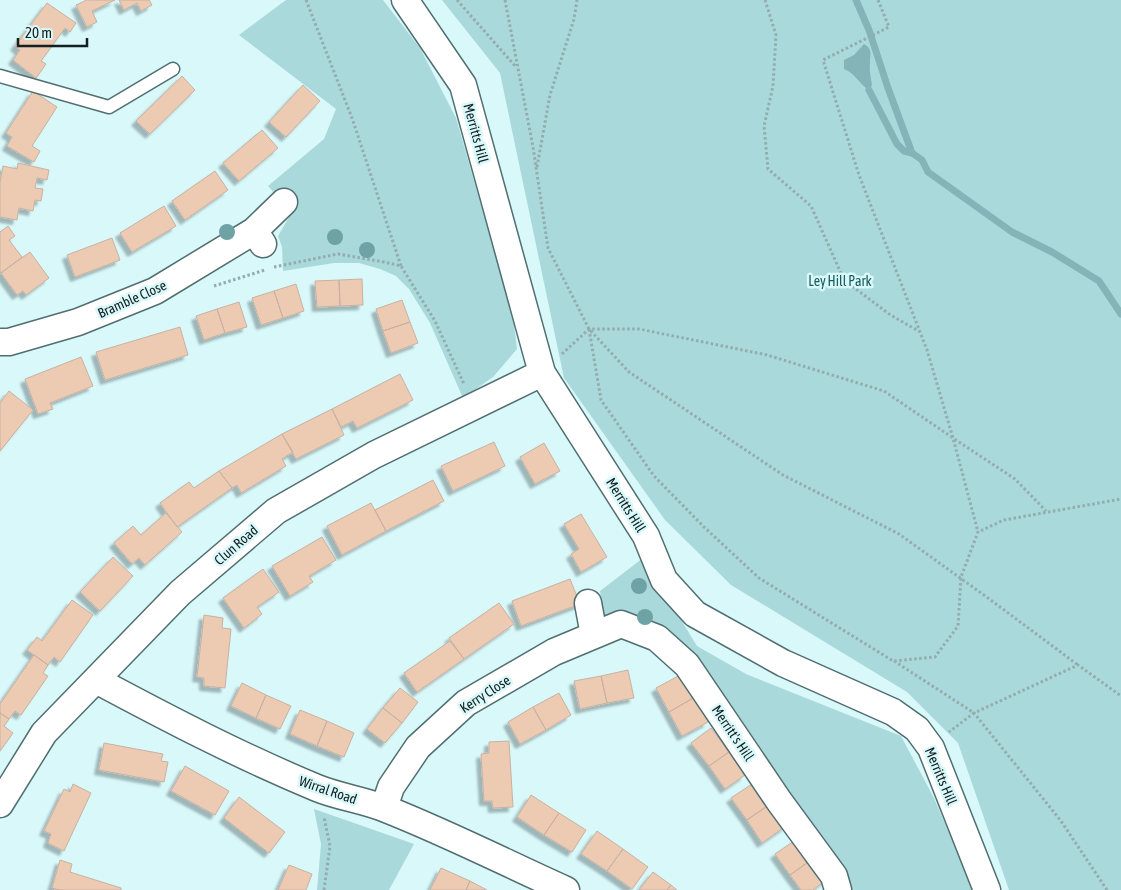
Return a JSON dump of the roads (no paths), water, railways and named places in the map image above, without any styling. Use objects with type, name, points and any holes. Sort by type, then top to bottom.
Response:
[{"type":"street","name":"Merritts Hill","points":[[405,0],[463,85],[542,373],[646,536],[664,580],[695,614],[783,663],[893,712],[917,729],[931,748],[987,890]]},
{"type":"street","name":"Bramble Close","points":[[0,342],[8,342],[78,322],[155,291],[259,238],[284,202]]},
{"type":"street","name":"Clun Road","points":[[0,804],[44,733],[180,593],[276,511],[374,455],[542,373]]},
{"type":"street","points":[[588,603],[594,635]]},
{"type":"street","name":"Merritt's Hill","points":[[594,635],[621,624],[657,638],[687,665],[779,801],[834,876],[838,890]]},
{"type":"street","name":"Kerry Close","points":[[384,808],[391,787],[418,747],[466,703],[554,652],[594,635]]},
{"type":"street","name":"Wirral Road","points":[[96,680],[210,741],[319,789],[384,808],[566,890]]},
{"type":"lane","points":[[0,76],[109,107],[173,68]]},
{"type":"waterway","points":[[856,0],[869,30],[912,153],[922,160],[928,172],[1012,232],[1052,252],[1099,281],[1121,314]]},
{"type":"waterway","points":[[869,90],[897,144],[904,151],[912,153]]},
{"type":"park label","name":"Ley Hill Park","points":[[840,281]]}]
